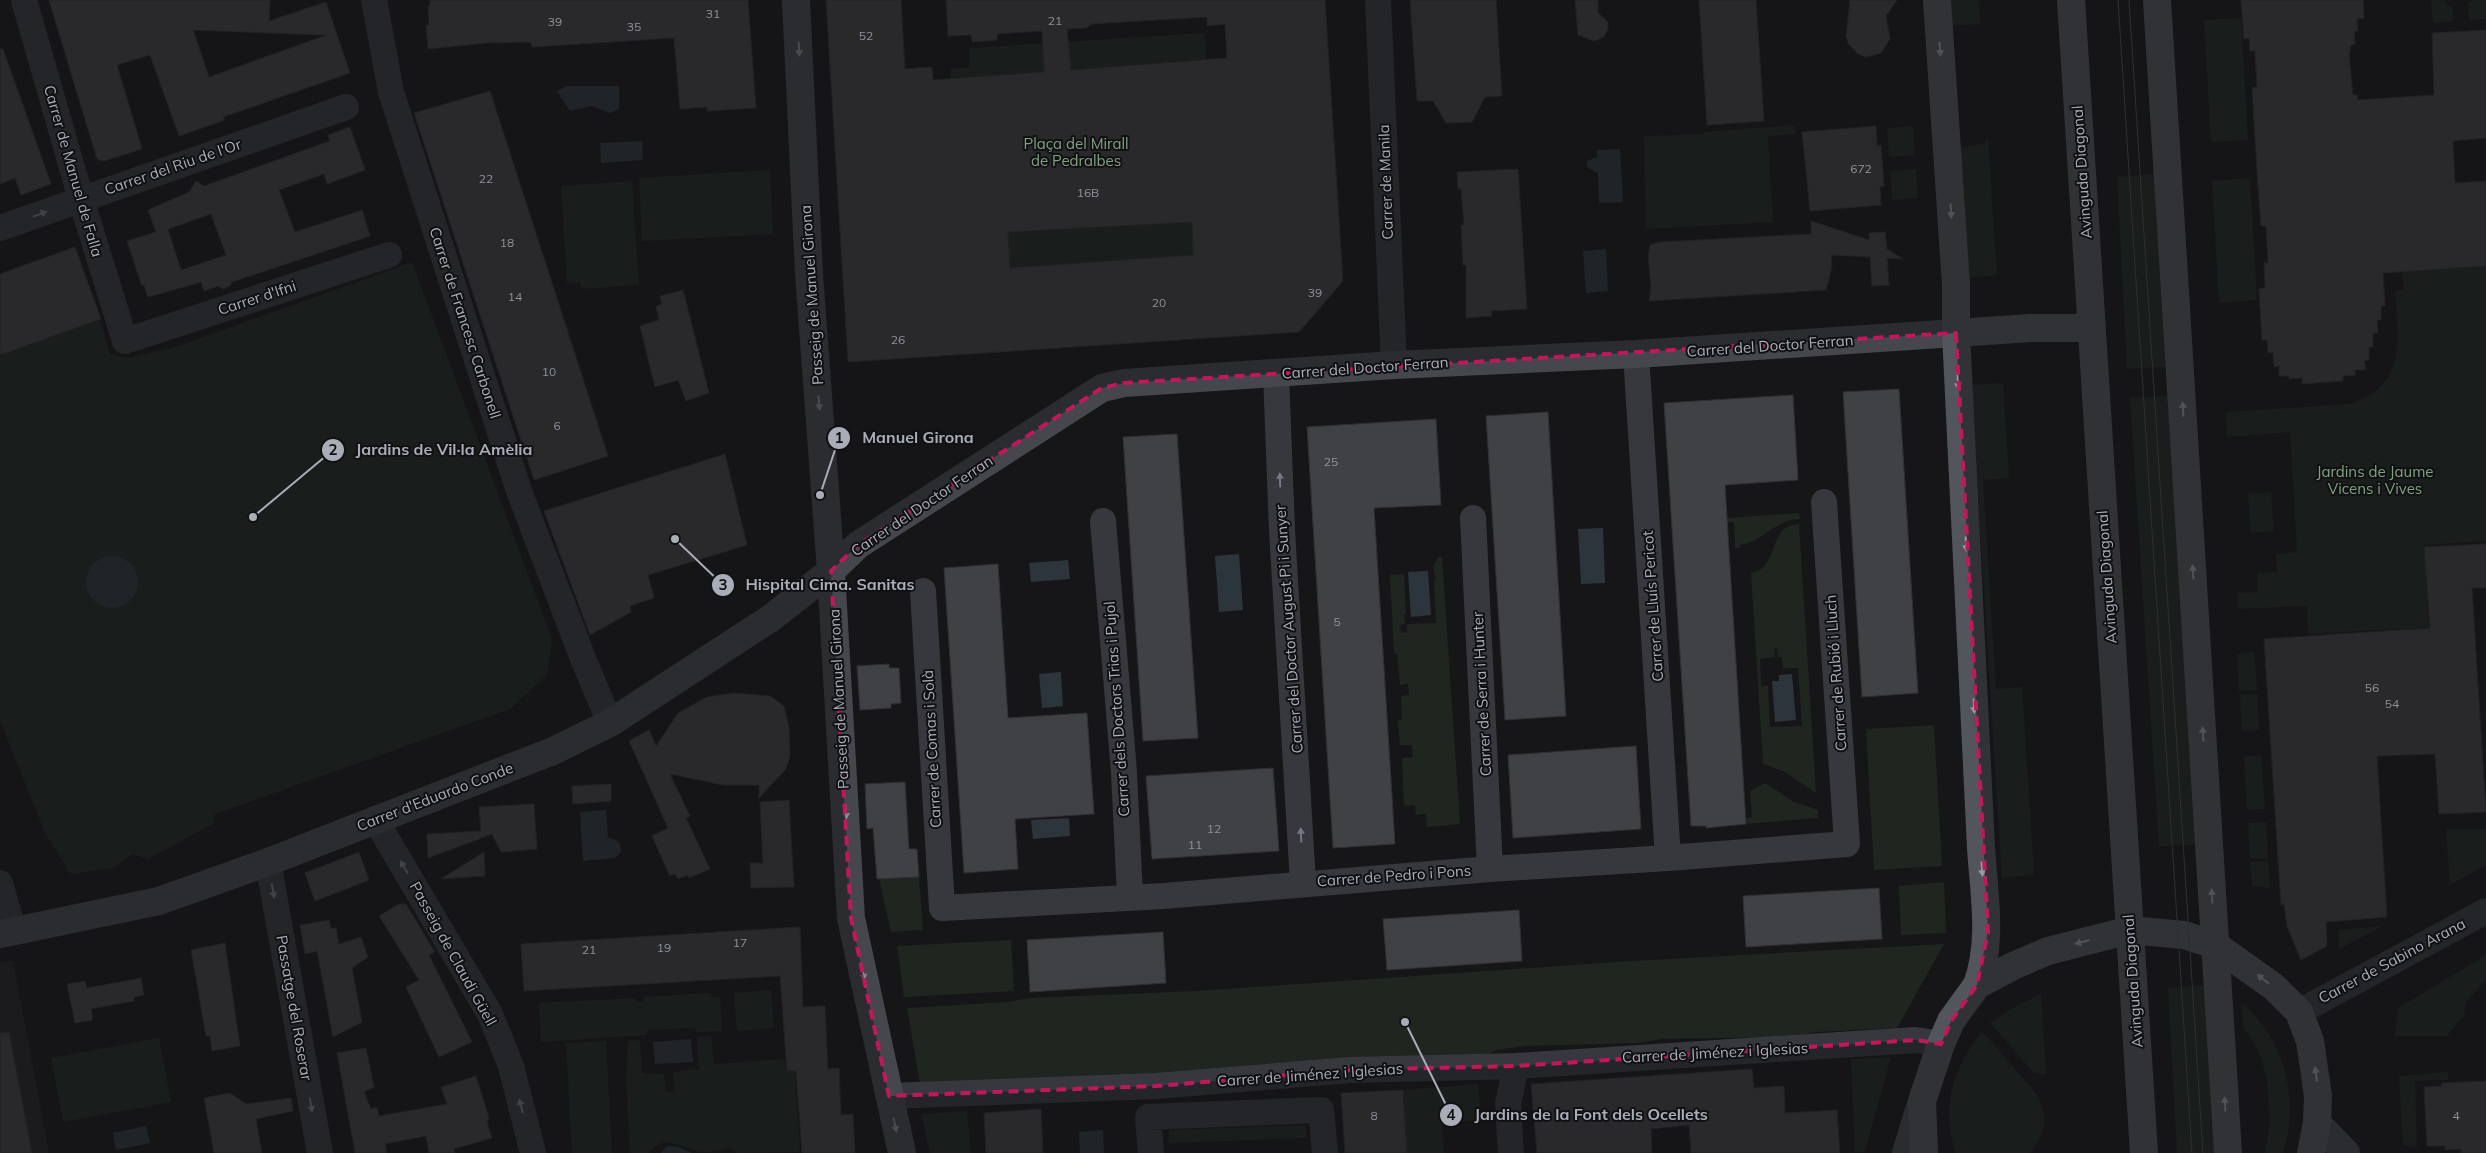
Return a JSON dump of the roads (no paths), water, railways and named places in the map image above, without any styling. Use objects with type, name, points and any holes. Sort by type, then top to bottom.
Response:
[{"type":"main road","points":[[1924,1153],[1922,1101],[1940,1044],[1951,1021],[1978,985],[1986,958],[1988,931],[1981,848],[1956,333],[1956,285],[1937,0]]},
{"type":"main road","name":"Avinguda Diagonal","points":[[2071,0],[2144,1153]]},
{"type":"main road","points":[[2158,0],[2228,1153]]},
{"type":"main road","points":[[1956,333],[2030,328],[2091,328]]},
{"type":"main road","points":[[1978,985],[2013,966],[2048,951],[2130,930],[2184,935],[2215,945],[2274,987],[2299,1012],[2310,1041],[2318,1096],[2317,1123],[2311,1153]]},
{"type":"street","name":"Carrer de Manuel de Falla","points":[[24,0],[81,200],[125,341]]},
{"type":"street","name":"Carrer de Francesc Carbonell","points":[[374,0],[391,92],[519,491],[584,661],[610,723]]},
{"type":"street","name":"Passeig de Manuel Girona","points":[[796,0],[809,274],[831,572],[851,918],[902,1153]]},
{"type":"street","name":"Carrer de Manila","points":[[1378,0],[1394,365]]},
{"type":"street","name":"Carrer del Riu de l'Or","points":[[0,228],[346,107]]},
{"type":"street","name":"Carrer d'Ifni","points":[[125,341],[389,255]]},
{"type":"street","name":"Carrer del Doctor Ferran","points":[[831,572],[858,545],[1102,388],[1124,383],[1394,365],[1636,354],[1956,333]]},
{"type":"street","name":"Carrer de Lluís Pericot","points":[[1636,354],[1668,858]]},
{"type":"street","name":"Carrer del Doctor August Pi i Sunyer","points":[[1276,374],[1282,530],[1304,884]]},
{"type":"street","name":"Carrer de Rubió i Lluch","points":[[1824,502],[1847,844]]},
{"type":"street","name":"Carrer de Serra i Hunter","points":[[1472,518],[1490,869]]},
{"type":"street","name":"Carrer dels Doctors Trias i Pujol","points":[[1103,522],[1124,772],[1130,896]]},
{"type":"street","name":"Carrer d'Eduardo Conde","points":[[7,933],[159,901],[268,862],[553,751],[610,723],[771,618],[831,572]]},
{"type":"street","name":"Carrer de Comas i Solà","points":[[922,591],[942,908]]},
{"type":"street","name":"Passeig de Claudi Güell","points":[[375,819],[490,1014],[510,1066],[533,1153]]},
{"type":"street","name":"Carrer de Pedro i Pons","points":[[942,908],[1130,896],[1164,896],[1490,869],[1847,844]]},
{"type":"street","name":"Passatge del Roserar","points":[[268,862],[320,1153]]},
{"type":"street","points":[[0,883],[7,933]]},
{"type":"street","name":"Carrer de Sabino Arana","points":[[2299,1012],[2486,911]]},
{"type":"street","name":"Carrer de Jiménez i Iglesias","points":[[889,1096],[1156,1086],[1350,1070],[1516,1066],[1916,1040],[1940,1044]]},
{"type":"street","points":[[1511,1153],[1508,1104],[1516,1066]]},
{"type":"street","points":[[1906,1153],[1922,1101]]},
{"type":"street","points":[[1152,1153],[1148,1117],[1321,1110],[1325,1153]]},
{"type":"street","points":[[2317,1123],[2346,1153]]},
{"type":"tram line","points":[[2118,0],[2192,1153]]},
{"type":"tram line","points":[[2129,0],[2203,1153]]},
{"type":"place","name":"Manuel Girona","points":[[820,495]]},
{"type":"place","name":"Jardins de Vil·la Amèlia","points":[[253,517]]},
{"type":"place","name":"Hispital Cima. Sanitas","points":[[675,539]]},
{"type":"place","name":"Jardins de la Font dels Ocellets","points":[[1405,1022]]},
{"type":"park label","name":"Plaça del Mirall de Pedralbes","points":[[1076,152]]},
{"type":"park label","name":"Jardins de Jaume Vicens i Vives","points":[[2375,480]]}]
